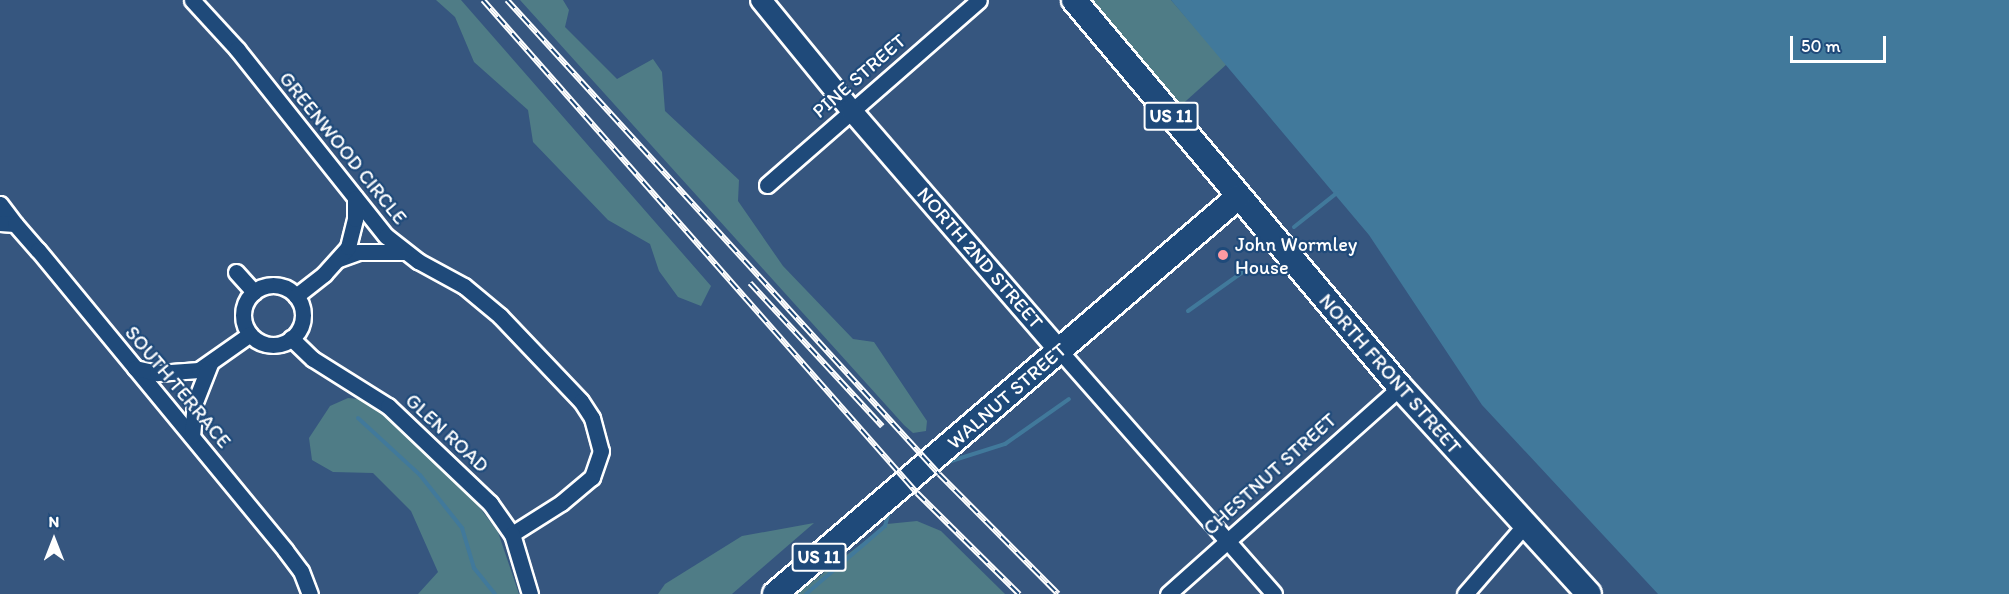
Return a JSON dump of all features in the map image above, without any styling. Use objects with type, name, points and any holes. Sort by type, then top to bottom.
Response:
[{"type":"main road","name":"NORTH FRONT STREET","points":[[1074,0],[1400,387],[1524,526],[1589,594]]},
{"type":"main road","name":"WALNUT STREET","points":[[775,594],[1238,196]]},
{"type":"street","name":"GREENWOOD CIRCLE","points":[[192,0],[241,54],[355,198],[405,252],[464,286],[500,316],[581,401],[596,427],[601,451],[592,477],[561,503],[512,534]]},
{"type":"street","name":"NORTH 2ND STREET","points":[[761,0],[851,110],[1274,594]]},
{"type":"street","name":"PINE STREET","points":[[767,185],[979,0]]},
{"type":"street","points":[[339,260],[352,235],[355,198]]},
{"type":"street","name":"SOUTH TERRACE","points":[[0,204],[8,224],[135,368],[285,550],[301,571],[310,594]]},
{"type":"street","points":[[296,296],[339,260],[358,252],[405,252]]},
{"type":"street","points":[[236,272],[254,292]]},
{"type":"street","points":[[270,285],[285,288],[296,296],[303,312],[302,322],[291,338],[266,344],[250,334],[243,313],[254,292],[270,285]]},
{"type":"street","points":[[135,368],[185,373],[210,364],[250,334]]},
{"type":"street","name":"GLEN ROAD","points":[[291,338],[313,359],[365,389],[415,428],[490,503],[512,534],[530,594]]},
{"type":"street","points":[[192,436],[195,402],[210,364]]},
{"type":"street","name":"CHESTNUT STREET","points":[[1168,594],[1400,387]]},
{"type":"street","points":[[1465,594],[1524,526]]},
{"type":"green space","points":[[436,0],[461,0],[711,286],[701,306],[678,297],[659,271],[650,244],[608,220],[533,142],[528,110],[474,62],[455,17]]},
{"type":"green space","points":[[520,0],[563,0],[569,10],[565,27],[617,79],[653,59],[662,72],[665,111],[739,180],[738,201],[783,266],[853,339],[874,342],[927,421],[926,431],[913,433],[904,425]]},
{"type":"green space","points":[[1087,0],[1171,0],[1227,64],[1177,109]]},
{"type":"green space","points":[[348,398],[369,400],[468,492],[498,532],[519,594],[418,594],[438,572],[411,511],[373,473],[333,472],[312,460],[309,438],[330,406]]},
{"type":"green space","points":[[917,521],[941,531],[1005,594],[796,594],[887,524]]},
{"type":"green space","points":[[814,523],[732,594],[658,594],[665,584],[742,536]]},
{"type":"water","points":[[1171,0],[2009,0],[2009,594],[1658,594],[1482,405],[1369,235]]},
{"type":"waterway","points":[[1294,227],[1338,192]]},
{"type":"waterway","points":[[1188,311],[1251,266]]},
{"type":"waterway","points":[[806,594],[885,526],[889,512],[948,462],[1005,444],[1069,399]]},
{"type":"waterway","points":[[358,418],[420,475],[462,528],[474,568],[495,594]]},
{"type":"railway","points":[[483,0],[917,493],[1019,594]]},
{"type":"railway","points":[[507,0],[939,474],[1058,594]]},
{"type":"railway","points":[[750,283],[882,426]]},
{"type":"place","name":"John Wormley House","points":[[1223,255]]}]
